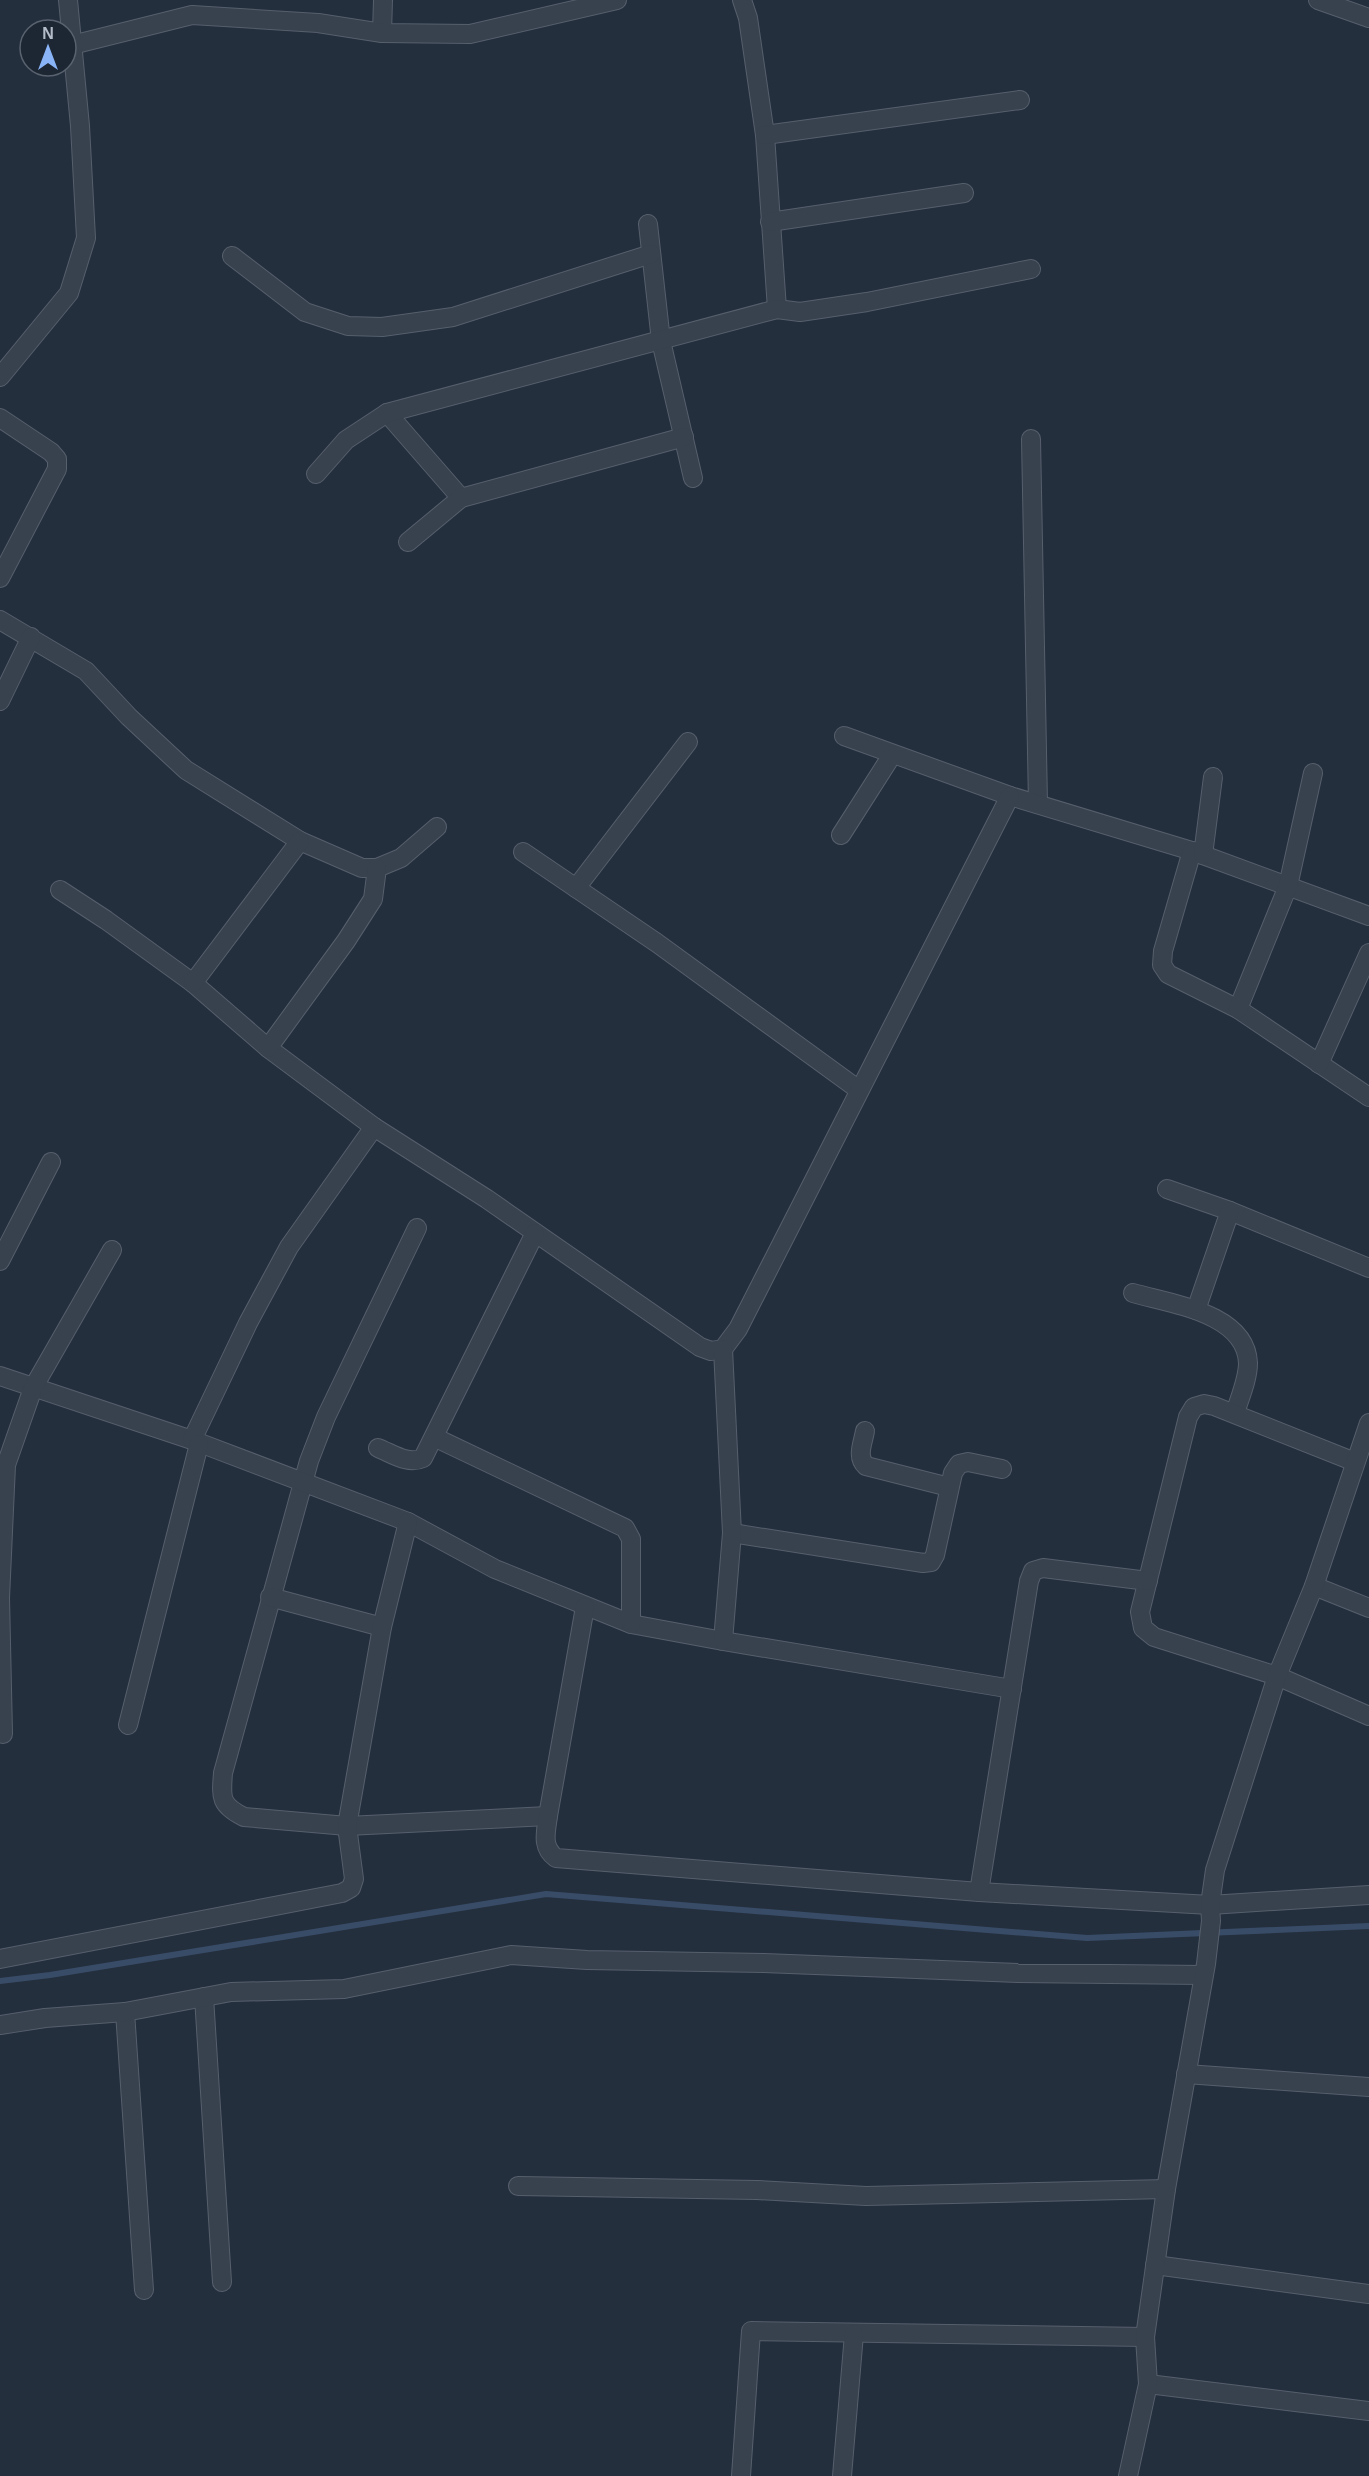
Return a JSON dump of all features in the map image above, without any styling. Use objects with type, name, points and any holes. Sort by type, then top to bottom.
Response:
[{"type":"street","points":[[68,0],[70,18]]},
{"type":"street","points":[[382,33],[383,0]]},
{"type":"street","points":[[78,44],[192,15],[318,23],[382,33],[470,34],[617,0]]},
{"type":"street","points":[[742,0],[748,18],[765,135],[777,309]]},
{"type":"street","points":[[1318,0],[1369,18]]},
{"type":"street","points":[[0,377],[69,294],[86,238],[75,78]]},
{"type":"street","points":[[765,135],[1020,100]]},
{"type":"street","points":[[770,222],[964,193]]},
{"type":"street","points":[[648,224],[661,341],[693,478]]},
{"type":"street","points":[[231,256],[305,312],[348,326],[382,327],[453,317],[651,254]]},
{"type":"street","points":[[316,474],[346,440],[387,413],[777,309],[800,312],[867,302],[1032,269]]},
{"type":"street","points":[[387,413],[448,486],[461,498]]},
{"type":"street","points":[[0,418],[51,452],[57,459],[57,469],[0,578]]},
{"type":"street","points":[[408,542],[461,498],[684,437]]},
{"type":"street","points":[[1031,439],[1038,804]]},
{"type":"street","points":[[0,620],[86,671],[129,717],[186,770],[300,841],[362,868],[377,868],[401,858],[437,827]]},
{"type":"street","points":[[0,701],[31,637]]},
{"type":"street","points":[[844,736],[1010,796],[1198,853],[1369,916]]},
{"type":"street","points":[[576,888],[688,742]]},
{"type":"street","points":[[841,835],[892,754]]},
{"type":"street","points":[[1238,1009],[1288,886],[1313,773]]},
{"type":"street","points":[[1213,777],[1198,853],[1163,951],[1162,965],[1168,974],[1238,1009],[1369,1097]]},
{"type":"street","points":[[723,1641],[732,1533],[723,1349],[738,1329],[1010,796]]},
{"type":"street","points":[[193,983],[300,841]]},
{"type":"street","points":[[523,852],[657,942],[859,1090]]},
{"type":"street","points":[[268,1048],[346,941],[373,899],[377,868]]},
{"type":"street","points":[[60,890],[193,983],[268,1048],[374,1127],[487,1199],[700,1347],[711,1351],[723,1349]]},
{"type":"street","points":[[1319,1065],[1369,952]]},
{"type":"street","points":[[128,1725],[196,1442],[248,1323],[289,1247],[374,1127]]},
{"type":"street","points":[[0,1261],[51,1162]]},
{"type":"street","points":[[1167,1189],[1230,1211],[1369,1268]]},
{"type":"street","points":[[1196,1310],[1230,1211]]},
{"type":"street","points":[[417,1228],[326,1417],[309,1461],[223,1773],[222,1797],[229,1809],[244,1817],[347,1826],[548,1816]]},
{"type":"street","points":[[378,1448],[408,1461],[423,1458],[535,1233]]},
{"type":"street","points":[[3,1734],[0,1598],[6,1465],[33,1388],[112,1250]]},
{"type":"street","points":[[1133,1293],[1196,1310],[1235,1331],[1245,1346],[1248,1365],[1234,1413]]},
{"type":"street","points":[[0,1376],[196,1442],[408,1521],[495,1569],[631,1624],[1012,1689]]},
{"type":"street","points":[[1355,1462],[1234,1413],[1204,1404],[1194,1407],[1188,1417],[1168,1489],[1149,1581],[1142,1597],[1140,1612],[1143,1628],[1154,1637],[1277,1676],[1369,1716]]},
{"type":"street","points":[[866,1431],[860,1455],[861,1462],[866,1466],[950,1487]]},
{"type":"street","points":[[1128,2476],[1148,2384],[1145,2337],[1166,2189],[1204,1970],[1215,1870],[1277,1676],[1314,1586],[1355,1462],[1367,1433]]},
{"type":"street","points":[[434,1437],[626,1528],[631,1539],[631,1624]]},
{"type":"street","points":[[732,1533],[922,1563],[931,1562],[935,1555],[953,1473],[959,1464],[968,1462],[1002,1468]]},
{"type":"street","points":[[0,1959],[342,1893],[351,1888],[354,1879],[347,1826],[382,1627],[408,1521]]},
{"type":"street","points":[[979,1892],[1029,1581],[1033,1571],[1043,1568],[1149,1581]]},
{"type":"street","points":[[1314,1586],[1369,1608]]},
{"type":"street","points":[[270,1597],[382,1627]]},
{"type":"street","points":[[585,1607],[548,1816],[545,1844],[548,1852],[556,1858],[1210,1913],[1369,1895]]},
{"type":"street","points":[[0,2025],[45,2018],[125,2012],[231,1992],[345,1989],[510,1955],[587,1960],[764,1963],[1018,1973],[1204,1970]]},
{"type":"street","points":[[204,1997],[222,2282]]},
{"type":"street","points":[[125,2012],[144,2290]]},
{"type":"street","points":[[1186,2074],[1369,2088]]},
{"type":"street","points":[[518,2186],[757,2190],[866,2196],[1166,2189]]},
{"type":"street","points":[[1155,2265],[1369,2294]]},
{"type":"street","points":[[741,2476],[751,2331],[1145,2337]]},
{"type":"street","points":[[842,2476],[854,2334]]},
{"type":"street","points":[[1148,2384],[1369,2411]]},
{"type":"waterway","points":[[0,1981],[50,1975],[546,1894],[1087,1938],[1369,1926]]}]
